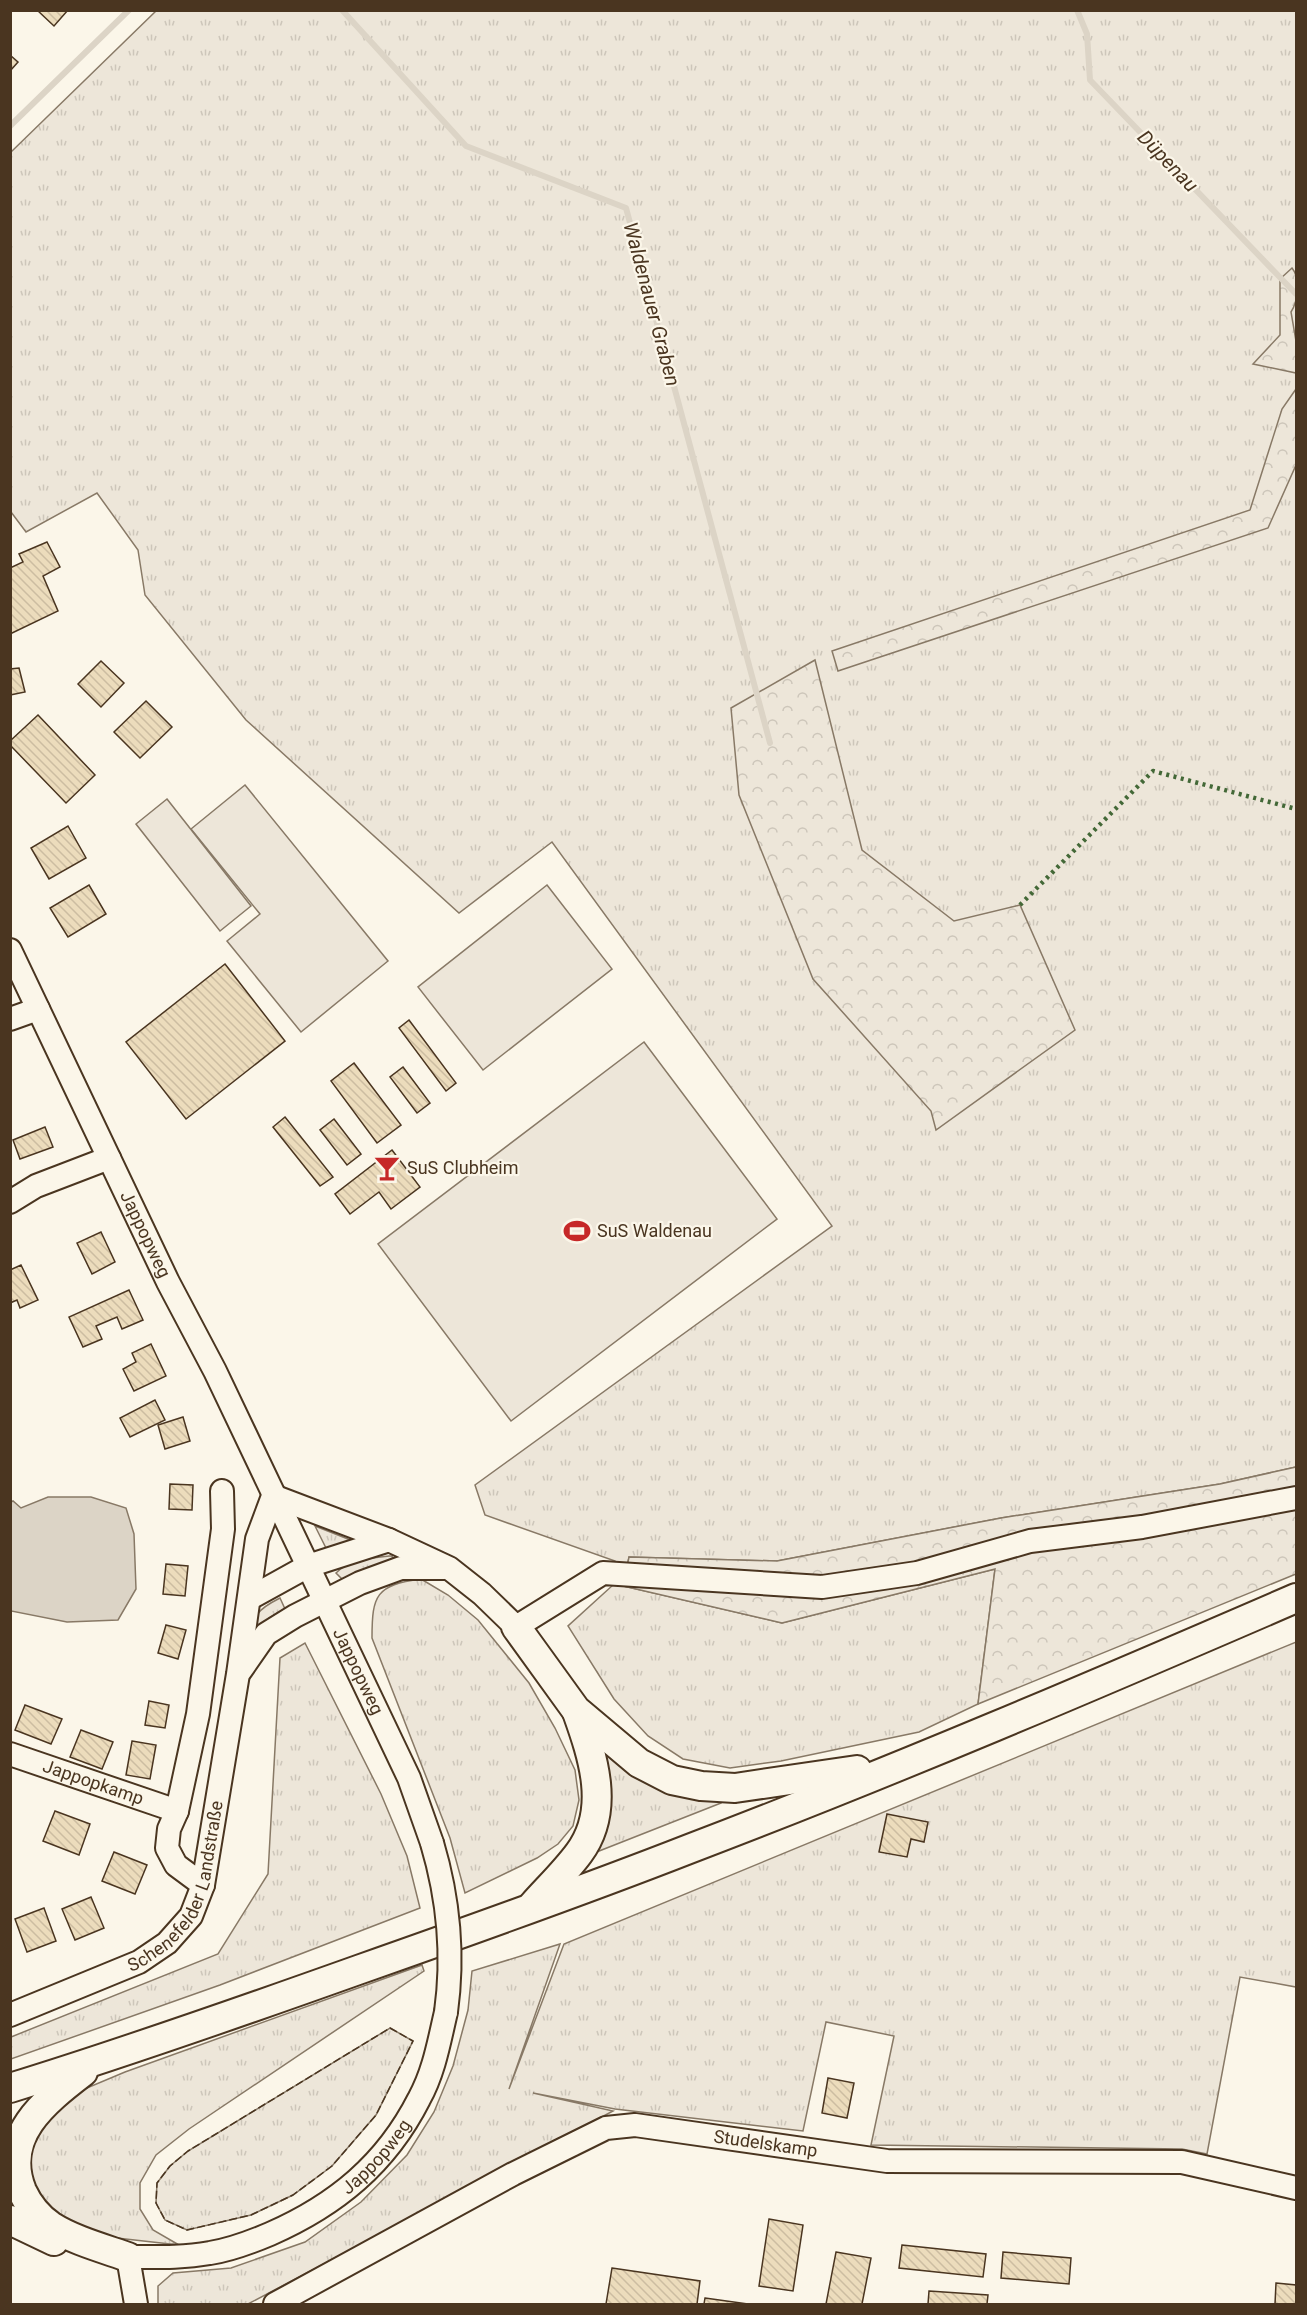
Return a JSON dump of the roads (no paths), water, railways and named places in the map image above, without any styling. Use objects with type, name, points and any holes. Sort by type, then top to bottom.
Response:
[{"type":"main road","points":[[10,2088],[96,2062],[530,1909],[691,1849],[1112,1677],[1296,1598]]},
{"type":"main road","points":[[516,1627],[576,1710],[639,1763],[672,1780],[700,1786],[735,1788],[907,1762]]},
{"type":"main road","points":[[530,1909],[580,1852],[596,1818],[597,1785],[590,1749],[576,1710]]},
{"type":"main road","points":[[96,2062],[44,2102],[25,2127],[14,2154],[16,2179],[29,2205],[50,2225],[82,2241],[128,2257]]},
{"type":"main road","points":[[10,2220],[79,2251],[128,2257]]},
{"type":"street","name":"Jappopweg","points":[[10,950],[168,1282],[215,1371],[409,1778],[443,1880],[448,1915],[451,1979],[436,2058],[420,2098],[398,2136],[369,2171],[332,2201],[291,2225],[258,2239],[212,2253],[171,2258],[128,2257]]},
{"type":"street","points":[[10,1019],[38,1009]]},
{"type":"street","points":[[10,1202],[36,1186],[110,1158]]},
{"type":"street","points":[[203,1885],[176,1865],[167,1848],[169,1829],[177,1811],[198,1714],[223,1529],[222,1491]]},
{"type":"street","points":[[273,1496],[389,1540],[449,1568],[482,1594],[516,1627],[603,1573],[822,1587],[917,1573],[1030,1541],[1142,1527],[1296,1497]]},
{"type":"street","name":"Schenefelder Landstraße","points":[[10,2015],[139,1962],[167,1943],[191,1916],[203,1885],[250,1598],[257,1539],[273,1496]]},
{"type":"street","points":[[250,1598],[308,1566],[389,1540]]},
{"type":"street","name":"Schenefelder Landstraße","points":[[238,1674],[266,1634],[360,1583],[400,1568],[449,1568]]},
{"type":"street","name":"Jappopkamp","points":[[10,1754],[177,1811]]},
{"type":"street","name":"Studelskamp","points":[[275,2304],[513,2174],[606,2128],[635,2125],[887,2161],[1182,2162],[1296,2188]]},
{"type":"street","points":[[128,2257],[136,2304]]},
{"type":"waterway","points":[[10,126],[129,10]]},
{"type":"waterway","name":"Waldenauer Graben","points":[[342,10],[466,146],[626,208],[770,743]]},
{"type":"waterway","name":"Düpenau","points":[[1077,10],[1087,34],[1090,80],[1296,294]]},
{"type":"place","name":"SuS Clubheim","points":[[387,1168]]},
{"type":"place","name":"SuS Waldenau","points":[[577,1231]]}]
